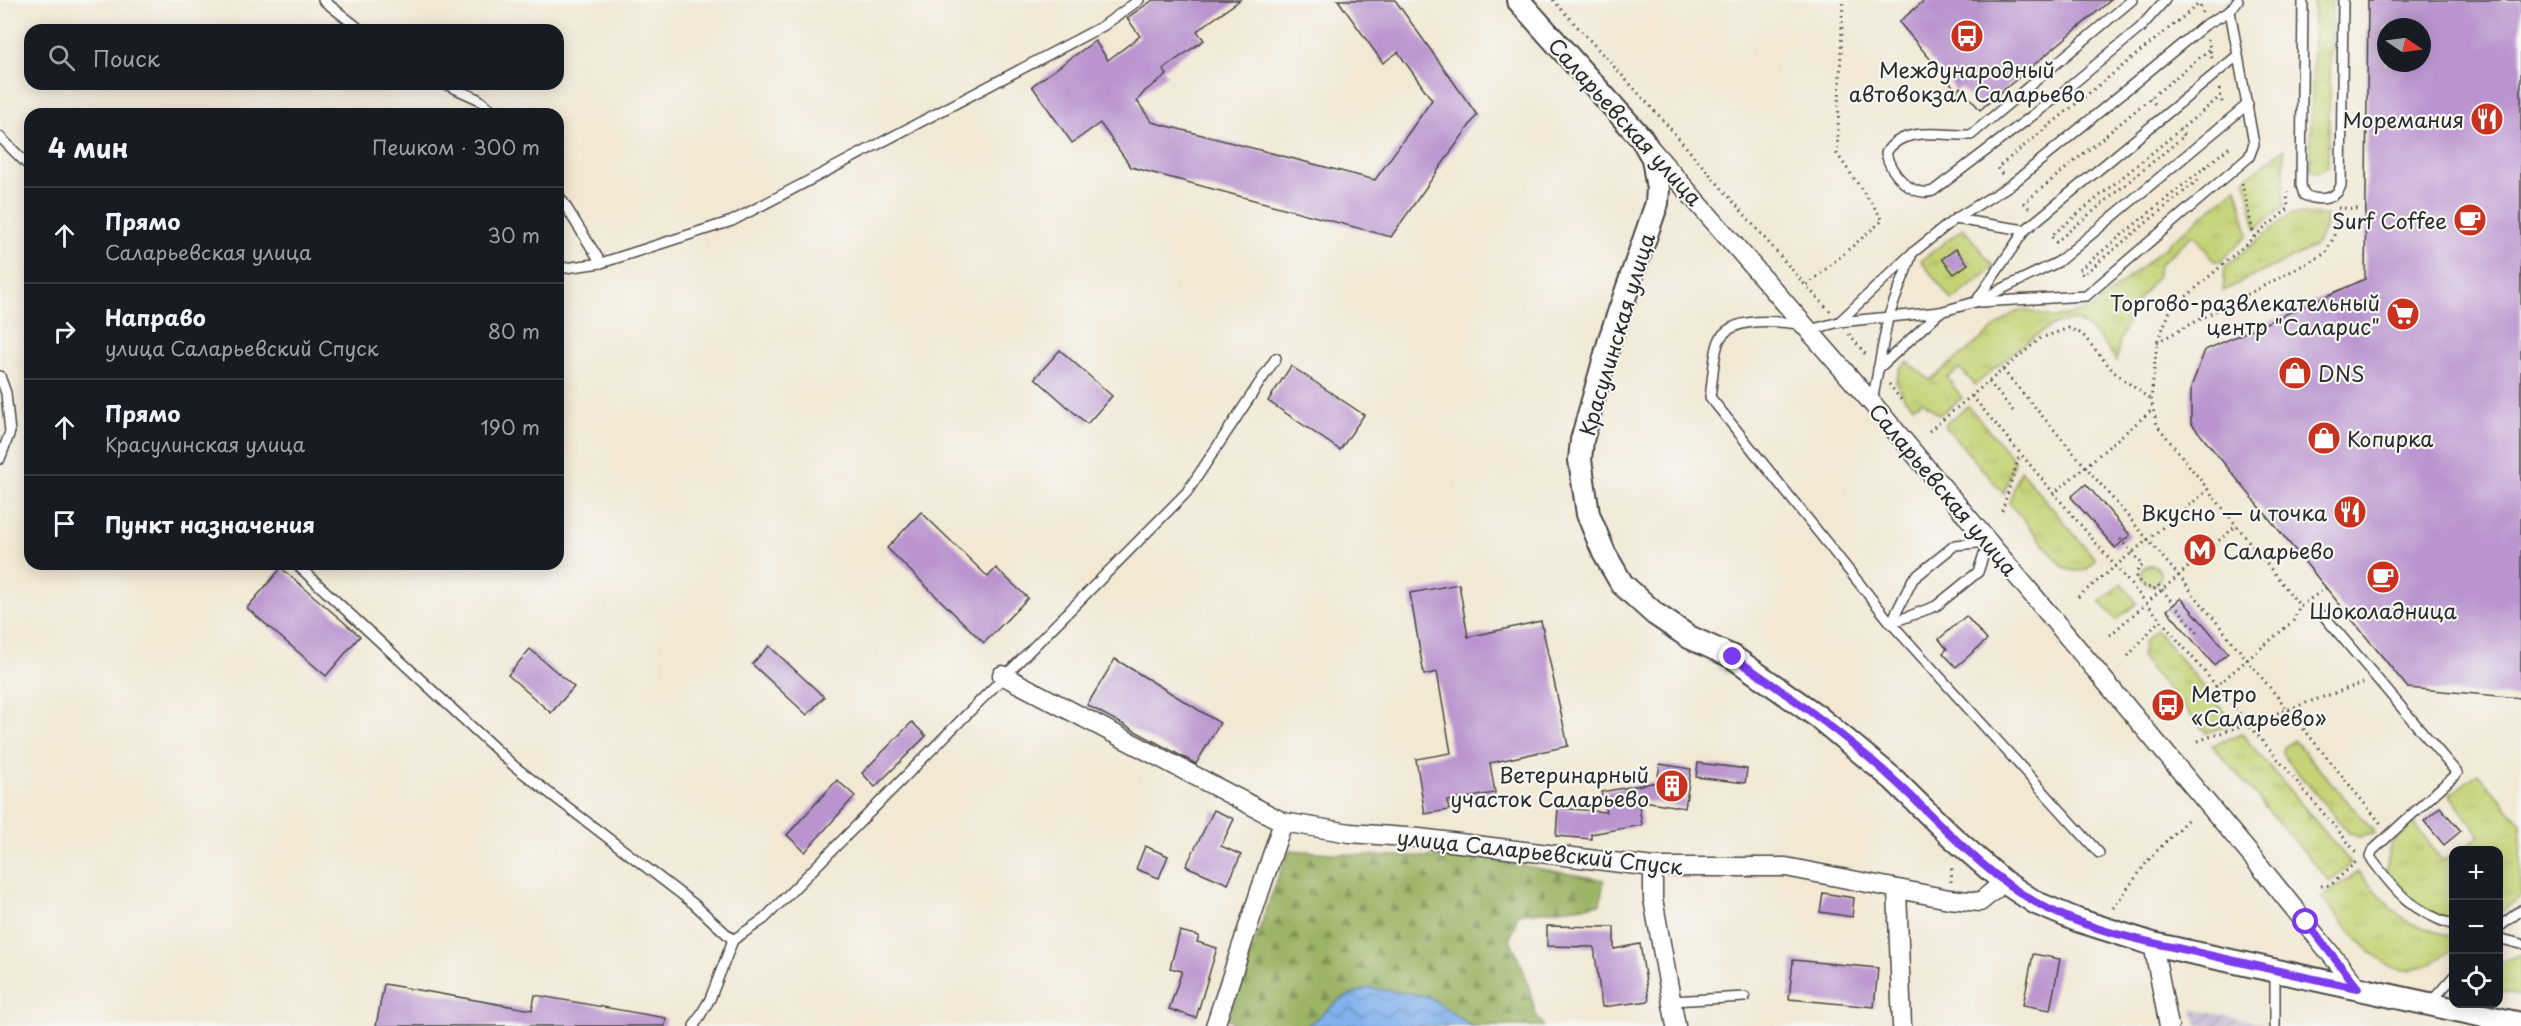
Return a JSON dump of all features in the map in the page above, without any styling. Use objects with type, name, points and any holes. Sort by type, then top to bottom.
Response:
[{"type":"street","name":"Саларьевская улица","points":[[1518,0],[1872,403],[2259,865],[2358,988]]},
{"type":"street","name":"Красулинская улица","points":[[1642,139],[1653,158],[1658,189],[1657,203],[1611,336],[1582,440],[1580,460],[1583,497],[1604,553],[1622,584],[1655,614],[1689,637],[1733,657],[1817,716],[1893,779],[1950,835],[2004,882],[2036,903],[2077,920],[2153,944]]},
{"type":"street","name":"улица Саларьевский Спуск","points":[[1002,675],[1283,822],[1350,833],[1419,838],[1653,867],[1786,867],[1897,889],[1980,902],[2004,882]]},
{"type":"street","points":[[1215,1026],[1283,822]]},
{"type":"street","points":[[1653,867],[1653,899],[1676,1026]]},
{"type":"street","points":[[1897,889],[1902,1026]]},
{"type":"street","points":[[2169,1026],[2153,944],[2521,1024]]},
{"type":"lane","points":[[323,0],[353,24]]},
{"type":"lane","points":[[564,268],[601,263],[732,221],[1103,26],[1138,0]]},
{"type":"lane","points":[[2132,0],[1971,135],[1906,135],[1892,142],[1886,153],[1888,165],[1897,177],[1919,192],[1924,194],[1933,191],[2057,97],[2140,28],[2165,0]]},
{"type":"lane","points":[[1839,322],[1911,254],[1955,219],[2012,184],[2205,26],[2230,11],[2238,0]]},
{"type":"lane","points":[[2303,0],[2301,185],[2304,195],[2321,198],[2331,198],[2338,194],[2341,185],[2343,0]]},
{"type":"lane","points":[[1976,302],[2086,296],[2249,157],[2254,144],[2230,11]]},
{"type":"lane","points":[[1976,302],[2025,230],[2237,56]]},
{"type":"lane","points":[[458,90],[478,99],[489,108]]},
{"type":"lane","points":[[2099,853],[1891,623],[1710,396],[1720,340],[1730,328],[1749,323],[1780,321],[1808,328],[1839,322],[1940,312],[1976,302],[2058,262],[2248,104]]},
{"type":"lane","points":[[0,137],[24,161]]},
{"type":"lane","points":[[564,204],[601,263]]},
{"type":"lane","points":[[1955,219],[2025,230]]},
{"type":"lane","points":[[1872,403],[1888,318],[1911,254]]},
{"type":"lane","points":[[1878,369],[1940,312]]},
{"type":"lane","points":[[694,1026],[710,999],[733,940],[764,919],[1002,675],[1187,492],[1276,358]]},
{"type":"lane","points":[[0,376],[6,393],[10,432],[0,459]]},
{"type":"lane","points":[[1988,542],[1978,572],[1936,606],[1891,623],[1913,579],[1955,545],[1988,542]]},
{"type":"lane","points":[[302,570],[514,766],[694,904],[733,940]]},
{"type":"lane","points":[[2324,616],[2457,773],[2372,852],[2370,857],[2401,897],[2423,913],[2449,923]]},
{"type":"lane","points":[[2503,925],[2521,910]]},
{"type":"lane","points":[[2503,939],[2521,944]]},
{"type":"lane","points":[[2275,972],[2275,1026]]},
{"type":"lane","points":[[2430,1003],[2449,982]]},
{"type":"lane","points":[[1671,1001],[1745,997]]},
{"type":"path","points":[[1553,0],[1662,119],[1839,322],[1902,401]]},
{"type":"path","points":[[1806,286],[1883,220],[1837,154],[1843,0]]},
{"type":"path","points":[[2001,165],[2199,2],[2202,13]]},
{"type":"path","points":[[2208,38],[2213,61]]},
{"type":"path","points":[[2029,200],[2210,49]]},
{"type":"path","points":[[2218,84],[2224,107]]},
{"type":"path","points":[[2179,129],[2184,136],[2056,242],[2051,236],[2179,129],[2221,96]]},
{"type":"path","points":[[2230,135],[2235,154]]},
{"type":"path","points":[[2207,164],[2211,169],[2083,275],[2079,270],[2207,164],[2232,145]]},
{"type":"path","points":[[2242,183],[2254,237]]},
{"type":"path","points":[[2287,189],[2288,209],[2170,310],[2157,342],[2151,400],[2157,424],[2300,606]]},
{"type":"path","points":[[2157,342],[2326,253],[2334,236],[2339,208]]},
{"type":"path","points":[[1929,431],[2041,338],[2069,328],[2082,334],[2114,372],[2151,400]]},
{"type":"path","points":[[2003,370],[2178,575],[2390,835]]},
{"type":"path","points":[[1989,382],[2013,411]]},
{"type":"path","points":[[1972,396],[2354,852],[2361,855],[2353,867],[2331,885],[2320,886]]},
{"type":"path","points":[[2053,494],[2153,409]]},
{"type":"path","points":[[2002,511],[2020,454]]},
{"type":"path","points":[[2078,597],[2208,490]]},
{"type":"path","points":[[2110,635],[2236,525]]},
{"type":"path","points":[[2121,540],[2143,565],[2138,569],[2136,577],[2142,585],[2154,589],[2158,585],[2198,633]]},
{"type":"path","points":[[2215,687],[2293,621],[2300,606],[2326,588]]},
{"type":"path","points":[[2128,657],[2159,621]]},
{"type":"path","points":[[2198,741],[2376,678]]},
{"type":"path","points":[[2113,908],[2150,858],[2190,817]]},
{"type":"shaded area","points":[[2193,1009],[2275,1026],[2197,1026]]},
{"type":"green space","points":[[2314,0],[2332,0],[2328,167],[2318,173],[2310,169]]},
{"type":"green space","points":[[2284,149],[2284,206],[2256,229],[2245,178]]},
{"type":"green space","points":[[2237,187],[2248,235],[2220,262],[2213,260],[2194,234],[2160,264],[2157,276],[2133,307],[2119,343],[2117,361],[2100,339],[2084,325],[2067,321],[2040,333],[1975,385],[1960,369],[1947,377],[1962,398],[1939,415],[1923,401],[1913,406],[1905,399],[1896,381],[1900,368],[1908,362],[1930,380],[2016,311],[2023,310],[2055,318],[2091,309]]},
{"type":"green space","points":[[2290,214],[2326,215],[2325,229],[2314,247],[2223,291],[2225,267]]},
{"type":"green space","points":[[1963,228],[1994,267],[1952,301],[1921,261]]},
{"type":"green space","points":[[1968,406],[2014,460],[2004,494],[1944,425]]},
{"type":"green space","points":[[2020,470],[2095,559],[2089,567],[2082,571],[2064,568],[2009,503]]},
{"type":"green space","points":[[2147,565],[2155,565],[2161,571],[2161,579],[2155,585],[2147,585],[2141,579],[2141,571]]},
{"type":"green space","points":[[2122,583],[2137,603],[2116,620],[2100,601]]},
{"type":"green space","points":[[2156,630],[2234,723],[2206,733],[2141,658],[2144,642]]},
{"type":"green space","points":[[2242,734],[2351,863],[2330,882],[2212,745]]},
{"type":"green space","points":[[2294,740],[2374,834],[2359,837],[2349,833],[2282,754],[2283,748]]},
{"type":"green space","points":[[2478,773],[2521,824],[2521,896],[2503,911],[2503,846],[2466,846],[2480,836],[2450,795]]},
{"type":"green space","points":[[2413,822],[2441,859],[2449,857],[2449,921],[2416,903],[2386,873],[2390,846]]},
{"type":"green space","points":[[1290,850],[1357,855],[1480,858],[1604,880],[1600,904],[1518,914],[1510,939],[1526,977],[1536,1015],[1543,1026],[1471,1026],[1428,996],[1341,999],[1307,1026],[1239,1026],[1228,1020],[1276,882]]},
{"type":"green space","points":[[2358,872],[2392,909],[2410,923],[2449,936],[2449,953],[2427,965],[2412,970],[2398,969],[2388,965],[2357,938],[2321,897]]},
{"type":"green space","points":[[2521,954],[2521,996],[2503,992],[2503,961]]},
{"type":"water","points":[[1368,988],[1428,996],[1471,1026],[1307,1026],[1341,999]]},
{"type":"building","points":[[1153,0],[1240,0],[1197,31],[1204,40],[1163,69],[1167,75],[1145,91],[1137,101],[1152,122],[1375,180],[1432,100],[1398,52],[1383,63],[1338,0],[1395,0],[1477,115],[1391,237],[1131,167],[1100,123],[1072,143],[1032,86],[1095,41],[1108,60],[1140,36],[1127,18]]},
{"type":"building","name":"Международный автовокзал Саларьево","points":[[1925,0],[2111,0],[1980,110],[1961,87],[1957,91],[1899,22]]},
{"type":"building","name":"Торгово-развлекательный центр \"Саларис\"","points":[[2368,0],[2521,0],[2521,698],[2408,688],[2191,423],[2191,387],[2205,350],[2365,279]]},
{"type":"building","points":[[1956,249],[1968,264],[1954,274],[1942,259]]},
{"type":"building","points":[[1060,350],[1112,396],[1087,424],[1035,378]]},
{"type":"building","points":[[1291,366],[1364,415],[1340,450],[1268,401]]},
{"type":"building","points":[[2086,484],[2130,535],[2115,548],[2071,497]]},
{"type":"building","points":[[921,512],[988,577],[996,568],[1028,598],[984,643],[887,548]]},
{"type":"building","points":[[279,570],[283,570],[360,636],[326,676],[247,608]]},
{"type":"building","points":[[1459,584],[1468,637],[1541,621],[1568,746],[1490,763],[1495,793],[1447,801],[1449,810],[1425,814],[1416,759],[1451,753],[1437,672],[1424,675],[1410,593]]},
{"type":"building","points":[[2181,598],[2228,653],[2214,665],[2167,610]]},
{"type":"building","points":[[1966,616],[1987,640],[1956,667],[1943,653],[1947,649],[1939,639]]},
{"type":"building","points":[[769,646],[824,697],[807,715],[752,664]]},
{"type":"building","points":[[530,649],[574,687],[551,713],[508,675]]},
{"type":"building","points":[[1115,659],[1220,723],[1196,764],[1087,705]]},
{"type":"building","points":[[912,722],[926,736],[875,787],[862,773]]},
{"type":"building","points":[[1698,763],[1747,769],[1745,783],[1696,777]]},
{"type":"building","points":[[1660,764],[1691,769],[1685,808],[1638,800],[1642,825],[1591,834],[1591,839],[1556,836],[1558,808],[1606,812],[1601,792],[1657,782]]},
{"type":"building","points":[[837,780],[855,796],[805,852],[787,835]]},
{"type":"building","points":[[2440,807],[2461,831],[2444,845],[2424,821]]},
{"type":"building","points":[[1214,810],[1234,819],[1221,846],[1241,855],[1228,884],[1186,866]]},
{"type":"building","points":[[1145,846],[1168,856],[1159,878],[1136,869]]},
{"type":"building","points":[[1823,893],[1854,898],[1852,917],[1820,912]]},
{"type":"building","points":[[1547,926],[1614,927],[1614,949],[1640,944],[1649,1001],[1602,1007],[1594,947],[1547,946]]},
{"type":"building","points":[[1180,931],[1199,936],[1197,942],[1217,948],[1196,1018],[1169,1009],[1182,971],[1170,968]]},
{"type":"building","points":[[2033,954],[2060,959],[2050,1010],[2023,1005]]},
{"type":"building","points":[[1793,960],[1878,968],[1874,1007],[1789,999]]},
{"type":"building","points":[[384,984],[532,1010],[535,995],[666,1018],[665,1026],[376,1026]]},
{"type":"place","name":"Международный автовокзал Саларьево","points":[[1967,36]]},
{"type":"place","name":"Моремания","points":[[2487,119]]},
{"type":"place","name":"Surf Coffee","points":[[2470,220]]},
{"type":"place","name":"Торгово-развлекательный центр \"Саларис\"","points":[[2403,314]]},
{"type":"place","name":"DNS","points":[[2295,373]]},
{"type":"place","name":"Копирка","points":[[2324,438]]},
{"type":"place","name":"Вкусно — и точка","points":[[2350,512]]},
{"type":"place","name":"Саларьево","points":[[2200,550]]},
{"type":"place","name":"Шоколадница","points":[[2383,577]]},
{"type":"place","name":"Метро «Саларьево»","points":[[2168,705]]},
{"type":"place","name":"Ветеринарный участок Саларьево","points":[[1672,786]]},
{"type":"route","points":[[1733,657],[1817,716],[1893,779],[1950,835],[2004,882],[2036,903],[2077,920],[2153,944],[2358,988],[2306,922]]}]
